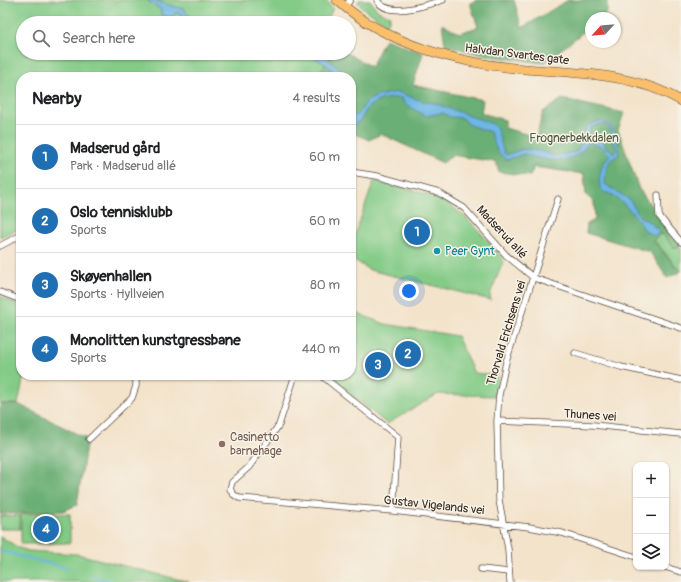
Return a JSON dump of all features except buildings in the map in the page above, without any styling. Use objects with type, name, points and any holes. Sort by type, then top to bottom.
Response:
[{"type":"main road","name":"Halvdan Svartes gate","points":[[338,0],[348,3],[374,26],[403,40],[444,55],[487,65],[608,77],[638,84],[666,93],[681,100]]},
{"type":"street","points":[[377,0],[382,7],[390,10],[427,5],[443,0]]},
{"type":"street","name":"Madserud allé","points":[[356,173],[377,176],[424,188],[452,200],[473,217],[506,255],[534,278],[681,328]]},
{"type":"street","points":[[658,195],[660,216],[681,242]]},
{"type":"street","name":"Thorvald Erichsens vei","points":[[510,582],[507,543],[499,500],[499,395],[503,375],[558,199]]},
{"type":"street","points":[[0,246],[16,238]]},
{"type":"street","points":[[0,292],[16,298]]},
{"type":"street","points":[[575,353],[621,367],[681,380]]},
{"type":"street","points":[[89,439],[132,398],[136,386],[136,380]]},
{"type":"street","name":"Gustav Vigelands vei","points":[[293,380],[279,425],[249,467],[232,482],[230,489],[233,494],[239,498],[393,511],[503,523],[562,533],[633,556]]},
{"type":"street","points":[[327,380],[398,437],[393,511]]},
{"type":"street","name":"Thunes vei","points":[[498,421],[593,425],[681,434]]},
{"type":"street","points":[[669,568],[681,572]]},
{"type":"street","points":[[481,569],[509,572]]},
{"type":"green space","points":[[0,0],[326,0],[333,8],[329,16],[16,16],[16,60],[329,60],[320,72],[16,72],[16,230],[0,237]]},
{"type":"green space","points":[[359,0],[370,0],[378,11],[390,16],[388,24],[365,10],[358,3]]},
{"type":"green space","points":[[477,0],[514,0],[522,28],[568,0],[607,0],[607,12],[585,12],[585,31],[544,63],[487,56],[445,45],[442,24],[459,33],[478,27],[470,3]]},
{"type":"green space","name":"Frognerbekkdalen","points":[[385,39],[423,53],[413,85],[483,100],[481,113],[505,120],[505,128],[536,137],[543,112],[562,99],[624,113],[618,130],[639,189],[658,215],[681,237],[679,247],[673,247],[662,233],[653,240],[680,272],[667,278],[650,252],[586,233],[587,224],[595,220],[594,202],[586,195],[584,174],[534,167],[530,176],[499,172],[496,162],[452,155],[443,163],[381,134],[369,140],[356,134],[356,72],[320,72],[329,60],[356,60],[356,58],[371,67]]},
{"type":"green space","points":[[374,181],[439,199],[458,211],[470,222],[504,260],[490,294],[491,300],[370,270],[356,261],[356,231]]},
{"type":"green space","points":[[662,233],[673,247],[681,248],[681,272],[653,239]]},
{"type":"green space","points":[[0,296],[16,304],[16,380],[23,380],[18,404],[0,404]]},
{"type":"green space","points":[[356,313],[385,324],[457,336],[474,373],[498,375],[495,396],[438,394],[387,424],[333,380],[356,380]]},
{"type":"green space","points":[[0,404],[18,404],[87,439],[77,505],[63,511],[0,514]]},
{"type":"green space","points":[[21,514],[70,514],[70,543],[21,544]]},
{"type":"green space","points":[[20,515],[20,529],[0,529],[0,516]]},
{"type":"green space","points":[[0,536],[19,548],[29,551],[77,554],[189,582],[0,582]]},
{"type":"water","points":[[147,0],[184,9],[190,16],[184,16],[180,13],[175,13],[173,16],[161,15],[161,10]]},
{"type":"water","points":[[318,60],[328,60],[337,67],[340,72],[334,72]]},
{"type":"water","points":[[397,92],[434,103],[493,124],[497,128],[504,153],[506,155],[523,149],[540,151],[554,156],[575,152],[582,144],[586,126],[599,121],[610,124],[617,138],[619,154],[610,161],[606,169],[605,184],[630,200],[639,216],[651,223],[659,231],[656,236],[646,232],[635,215],[625,205],[608,193],[605,193],[600,188],[599,178],[601,170],[604,162],[610,155],[599,145],[593,145],[593,142],[589,142],[584,150],[567,159],[553,160],[524,154],[506,160],[497,151],[490,132],[469,125],[463,118],[450,117],[443,113],[425,116],[404,103],[402,98],[378,101],[368,107],[358,123],[356,124],[356,115],[365,104],[377,96]],"holes":[[[601,124],[609,126],[616,149],[613,153],[611,149],[606,148],[603,139],[598,140],[593,136],[588,137],[591,127]]]},
{"type":"waterway","points":[[0,551],[70,569]]},
{"type":"waterway","points":[[91,576],[113,582]]},
{"type":"place","name":"Madserud gård","points":[[417,232]]},
{"type":"place","name":"Peer Gynt","points":[[437,251]]},
{"type":"place","name":"Oslo tennisklubb","points":[[408,354]]},
{"type":"place","name":"Skøyenhallen","points":[[378,365]]},
{"type":"place","name":"Casinetto barnehage","points":[[222,444]]},
{"type":"place","name":"Monolitten kunstgressbane","points":[[46,529]]}]
